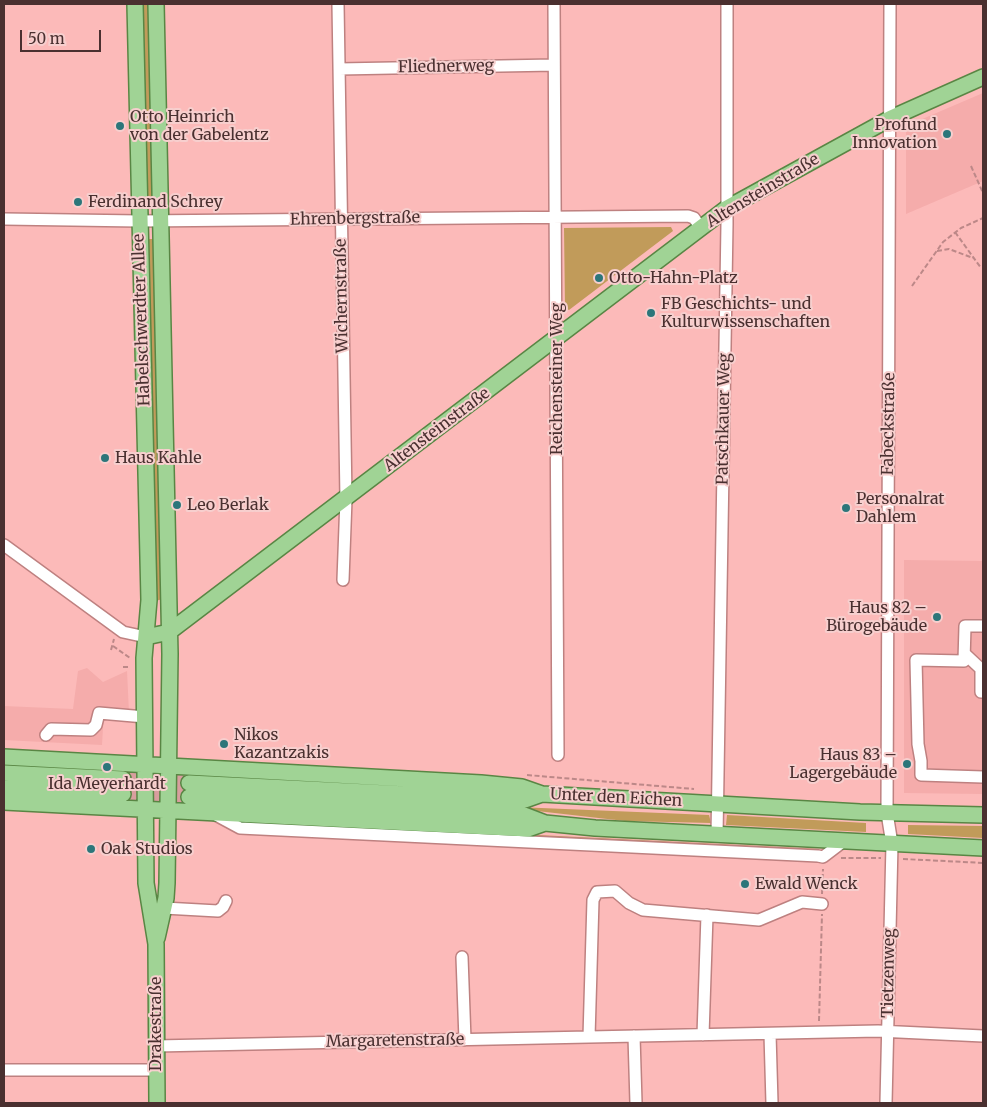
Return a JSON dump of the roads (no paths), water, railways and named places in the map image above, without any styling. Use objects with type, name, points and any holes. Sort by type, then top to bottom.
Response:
[{"type":"main road","name":"Habelschwerdter Allee","points":[[134,4],[149,600],[144,658],[146,764]]},
{"type":"main road","name":"Habelschwerdter Allee","points":[[156,4],[169,632],[167,810]]},
{"type":"main road","name":"Altensteinstraße","points":[[169,632],[727,208],[891,118],[983,77]]},
{"type":"main road","points":[[146,637],[169,632]]},
{"type":"main road","points":[[4,757],[481,783],[522,787],[542,794]]},
{"type":"main road","name":"Drakestraße","points":[[146,764],[146,883],[156,944],[156,1103]]},
{"type":"main road","points":[[4,773],[123,787],[4,788]]},
{"type":"main road","name":"Unter den Eichen","points":[[983,815],[887,813],[542,794],[525,800],[189,790],[524,815],[545,823],[718,835],[983,848]]},
{"type":"main road","points":[[4,802],[210,812],[492,834],[528,829],[545,823]]},
{"type":"main road","name":"Drakestraße","points":[[156,944],[167,883],[167,810]]},
{"type":"street","name":"Wichernstraße","points":[[338,4],[346,498]]},
{"type":"street","name":"Reichensteiner Weg","points":[[554,4],[558,755]]},
{"type":"street","name":"Patschkauer Weg","points":[[718,835],[727,208],[727,4]]},
{"type":"street","name":"Fabeckstraße","points":[[890,4],[887,813],[892,844]]},
{"type":"street","name":"Fliednerweg","points":[[339,69],[554,66]]},
{"type":"street","name":"Ehrenbergstraße","points":[[4,219],[139,222],[688,216],[694,218],[701,228]]},
{"type":"street","points":[[343,580],[346,498]]},
{"type":"street","points":[[4,545],[123,632],[146,637]]},
{"type":"street","points":[[983,626],[965,626],[964,661],[916,660],[918,744],[921,775],[983,777]]},
{"type":"street","points":[[965,654],[981,670],[981,692],[983,692]]},
{"type":"street","points":[[46,736],[52,729],[91,730],[96,725],[99,713],[145,717]]},
{"type":"street","points":[[492,834],[823,860],[844,841]]},
{"type":"street","name":"Tietzenweg","points":[[886,1103],[892,844]]},
{"type":"street","points":[[589,1037],[593,900],[596,892],[615,892],[629,903],[643,910],[759,920],[802,902],[822,904]]},
{"type":"street","points":[[164,908],[218,911],[226,901]]},
{"type":"street","points":[[702,1035],[707,915]]},
{"type":"street","points":[[462,957],[465,1040]]},
{"type":"street","name":"Margaretenstraße","points":[[156,1046],[888,1031],[983,1036]]},
{"type":"street","points":[[770,1034],[772,1103]]},
{"type":"street","points":[[634,1036],[636,1103]]},
{"type":"street","points":[[4,1070],[156,1070]]},
{"type":"tunnel","points":[[123,779],[189,783]]},
{"type":"tunnel","points":[[123,794],[189,797]]},
{"type":"place","name":"Otto Heinrich von der Gabelentz","points":[[120,126]]},
{"type":"place","name":"Profund Innovation","points":[[947,134]]},
{"type":"place","name":"Ferdinand Schrey","points":[[78,202]]},
{"type":"place","name":"Otto-Hahn-Platz","points":[[599,278]]},
{"type":"place","name":"FB Geschichts- und Kulturwissenschaften","points":[[651,313]]},
{"type":"place","name":"Haus Kahle","points":[[105,458]]},
{"type":"place","name":"Leo Berlak","points":[[177,505]]},
{"type":"place","name":"Personalrat Dahlem","points":[[846,508]]},
{"type":"place","name":"Haus 82 – Bürogebäude","points":[[937,617]]},
{"type":"place","name":"Nikos Kazantzakis","points":[[224,744]]},
{"type":"place","name":"Haus 83 – Lagergebäude","points":[[907,764]]},
{"type":"place","name":"Ida Meyerhardt","points":[[107,767]]},
{"type":"place","name":"Oak Studios","points":[[91,849]]},
{"type":"place","name":"Ewald Wenck","points":[[745,884]]}]
